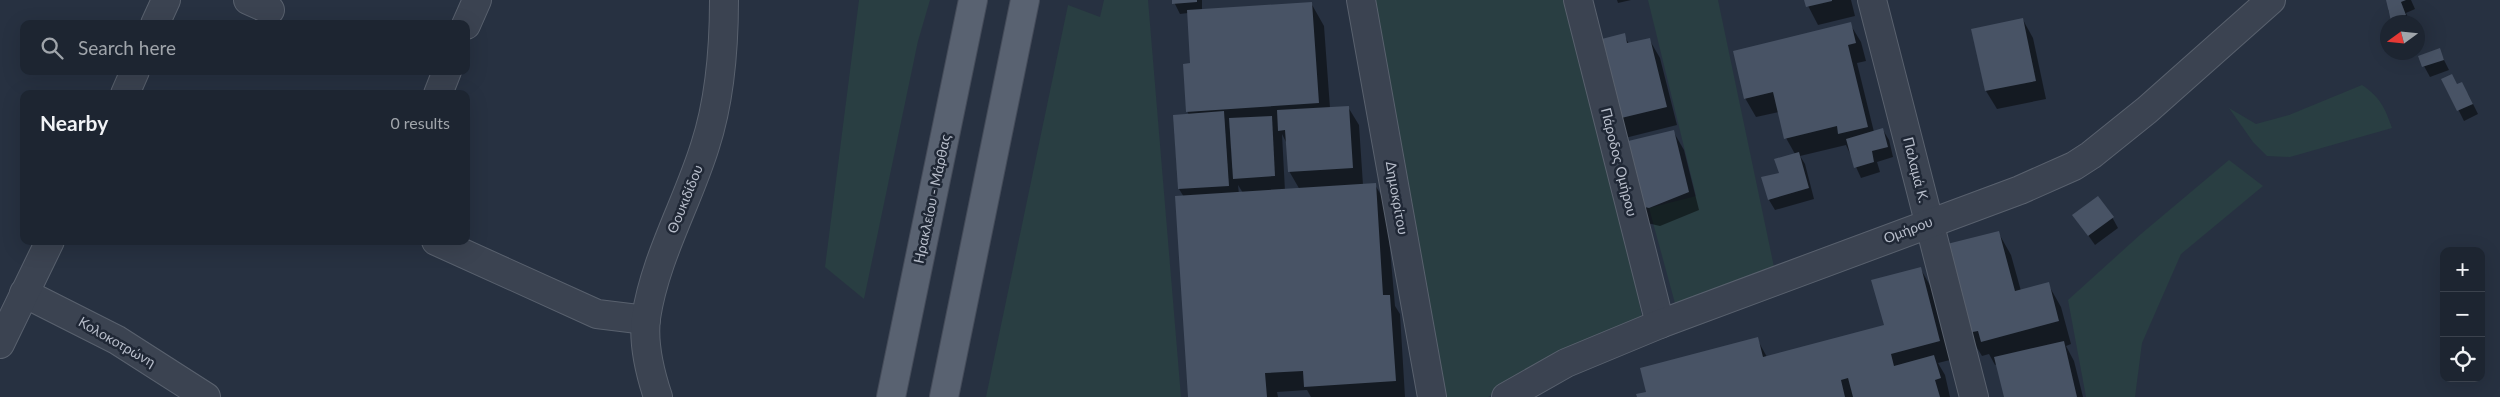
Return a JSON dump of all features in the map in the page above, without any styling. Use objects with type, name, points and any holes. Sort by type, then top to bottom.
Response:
[{"type":"main road","name":"Ηρακλείου - Μάρθας","points":[[891,397],[972,0]]},
{"type":"main road","points":[[944,397],[1024,0]]},
{"type":"street","points":[[157,20],[166,0]]},
{"type":"street","points":[[468,20],[476,0]]},
{"type":"street","name":"Θουκιδίδου","points":[[658,397],[650,370],[646,320],[659,265],[710,130],[720,75],[724,0]]},
{"type":"street","name":"Δημοκρίτου","points":[[1361,0],[1432,397]]},
{"type":"street","name":"Πάροδος Ομήρου","points":[[1578,0],[1660,324]]},
{"type":"street","name":"Παλαμά Κ.","points":[[1872,0],[1974,397]]},
{"type":"street","name":"Ομήρου","points":[[1506,397],[1566,364],[1660,324],[1929,222],[2020,190],[2074,166],[2091,155],[2147,110],[2271,0]]},
{"type":"street","points":[[440,90],[445,75]]},
{"type":"street","points":[[0,344],[48,245]]},
{"type":"street","points":[[445,245],[597,314],[646,320]]},
{"type":"street","name":"Κολοκοτρώνη","points":[[24,293],[117,340],[206,397]]},
{"type":"green space","points":[[859,0],[930,0],[918,41],[864,299],[825,267]]},
{"type":"green space","points":[[1104,0],[1148,0],[1181,397],[986,397],[1068,5],[1100,17]]},
{"type":"green space","points":[[1373,0],[1570,0],[1623,215],[1642,318],[1534,370],[1488,397],[1446,397]]},
{"type":"green space","points":[[1648,0],[1718,0],[1774,267],[1676,307],[1649,208],[1696,196]]},
{"type":"green space","points":[[2362,85],[2381,104],[2392,128],[2290,157],[2267,156],[2253,142],[2229,108],[2256,124],[2289,115]]},
{"type":"green space","points":[[2229,160],[2263,186],[2181,254],[2142,343],[2135,397],[2086,397],[2068,300],[2141,234]]},
{"type":"building","points":[[1172,0],[1197,0],[1197,2],[1172,4]]},
{"type":"building","points":[[1804,0],[1832,0],[1832,1],[1806,7]]},
{"type":"building","points":[[2386,0],[2406,0],[2401,2],[2406,15],[2390,15]]},
{"type":"building","points":[[1312,2],[1319,103],[1186,112],[1183,64],[1190,63],[1187,10]]},
{"type":"building","points":[[2023,18],[2036,81],[1985,91],[1971,29]]},
{"type":"building","points":[[1851,22],[1856,43],[1848,45],[1868,127],[1838,134],[1837,126],[1784,139],[1773,92],[1744,99],[1733,51]]},
{"type":"building","points":[[1625,33],[1627,43],[1650,38],[1667,107],[1613,120],[1594,41]]},
{"type":"building","points":[[2440,48],[2444,60],[2422,67],[2419,60],[2425,60],[2425,53]]},
{"type":"building","points":[[2452,74],[2457,84],[2462,82],[2473,104],[2457,111],[2441,79]]},
{"type":"building","points":[[1349,106],[1353,168],[1288,172],[1285,130],[1278,131],[1277,110]]},
{"type":"building","points":[[1224,111],[1229,186],[1178,189],[1173,115]]},
{"type":"building","points":[[1272,116],[1275,176],[1233,179],[1229,118]]},
{"type":"building","points":[[1883,128],[1888,147],[1872,151],[1874,162],[1854,168],[1846,139]]},
{"type":"building","points":[[1674,130],[1689,192],[1649,208],[1635,205],[1620,143]]},
{"type":"building","points":[[1799,152],[1809,188],[1768,200],[1761,177],[1779,173],[1774,159]]},
{"type":"building","points":[[1376,183],[1383,295],[1390,295],[1396,381],[1304,387],[1303,371],[1265,373],[1267,397],[1188,397],[1175,196]]},
{"type":"building","points":[[2098,196],[2114,217],[2088,236],[2072,215]]},
{"type":"building","points":[[1999,231],[2015,291],[2049,282],[2059,321],[1981,342],[1978,331],[1967,333],[1943,245]]},
{"type":"building","points":[[1921,267],[1940,341],[1891,354],[1894,366],[1934,355],[1941,378],[1935,380],[1940,397],[1853,397],[1848,378],[1841,380],[1845,397],[1637,397],[1636,394],[1646,392],[1640,368],[1758,337],[1763,357],[1884,325],[1871,280]]},
{"type":"building","points":[[2064,341],[2077,397],[2004,397],[1994,357]]}]
